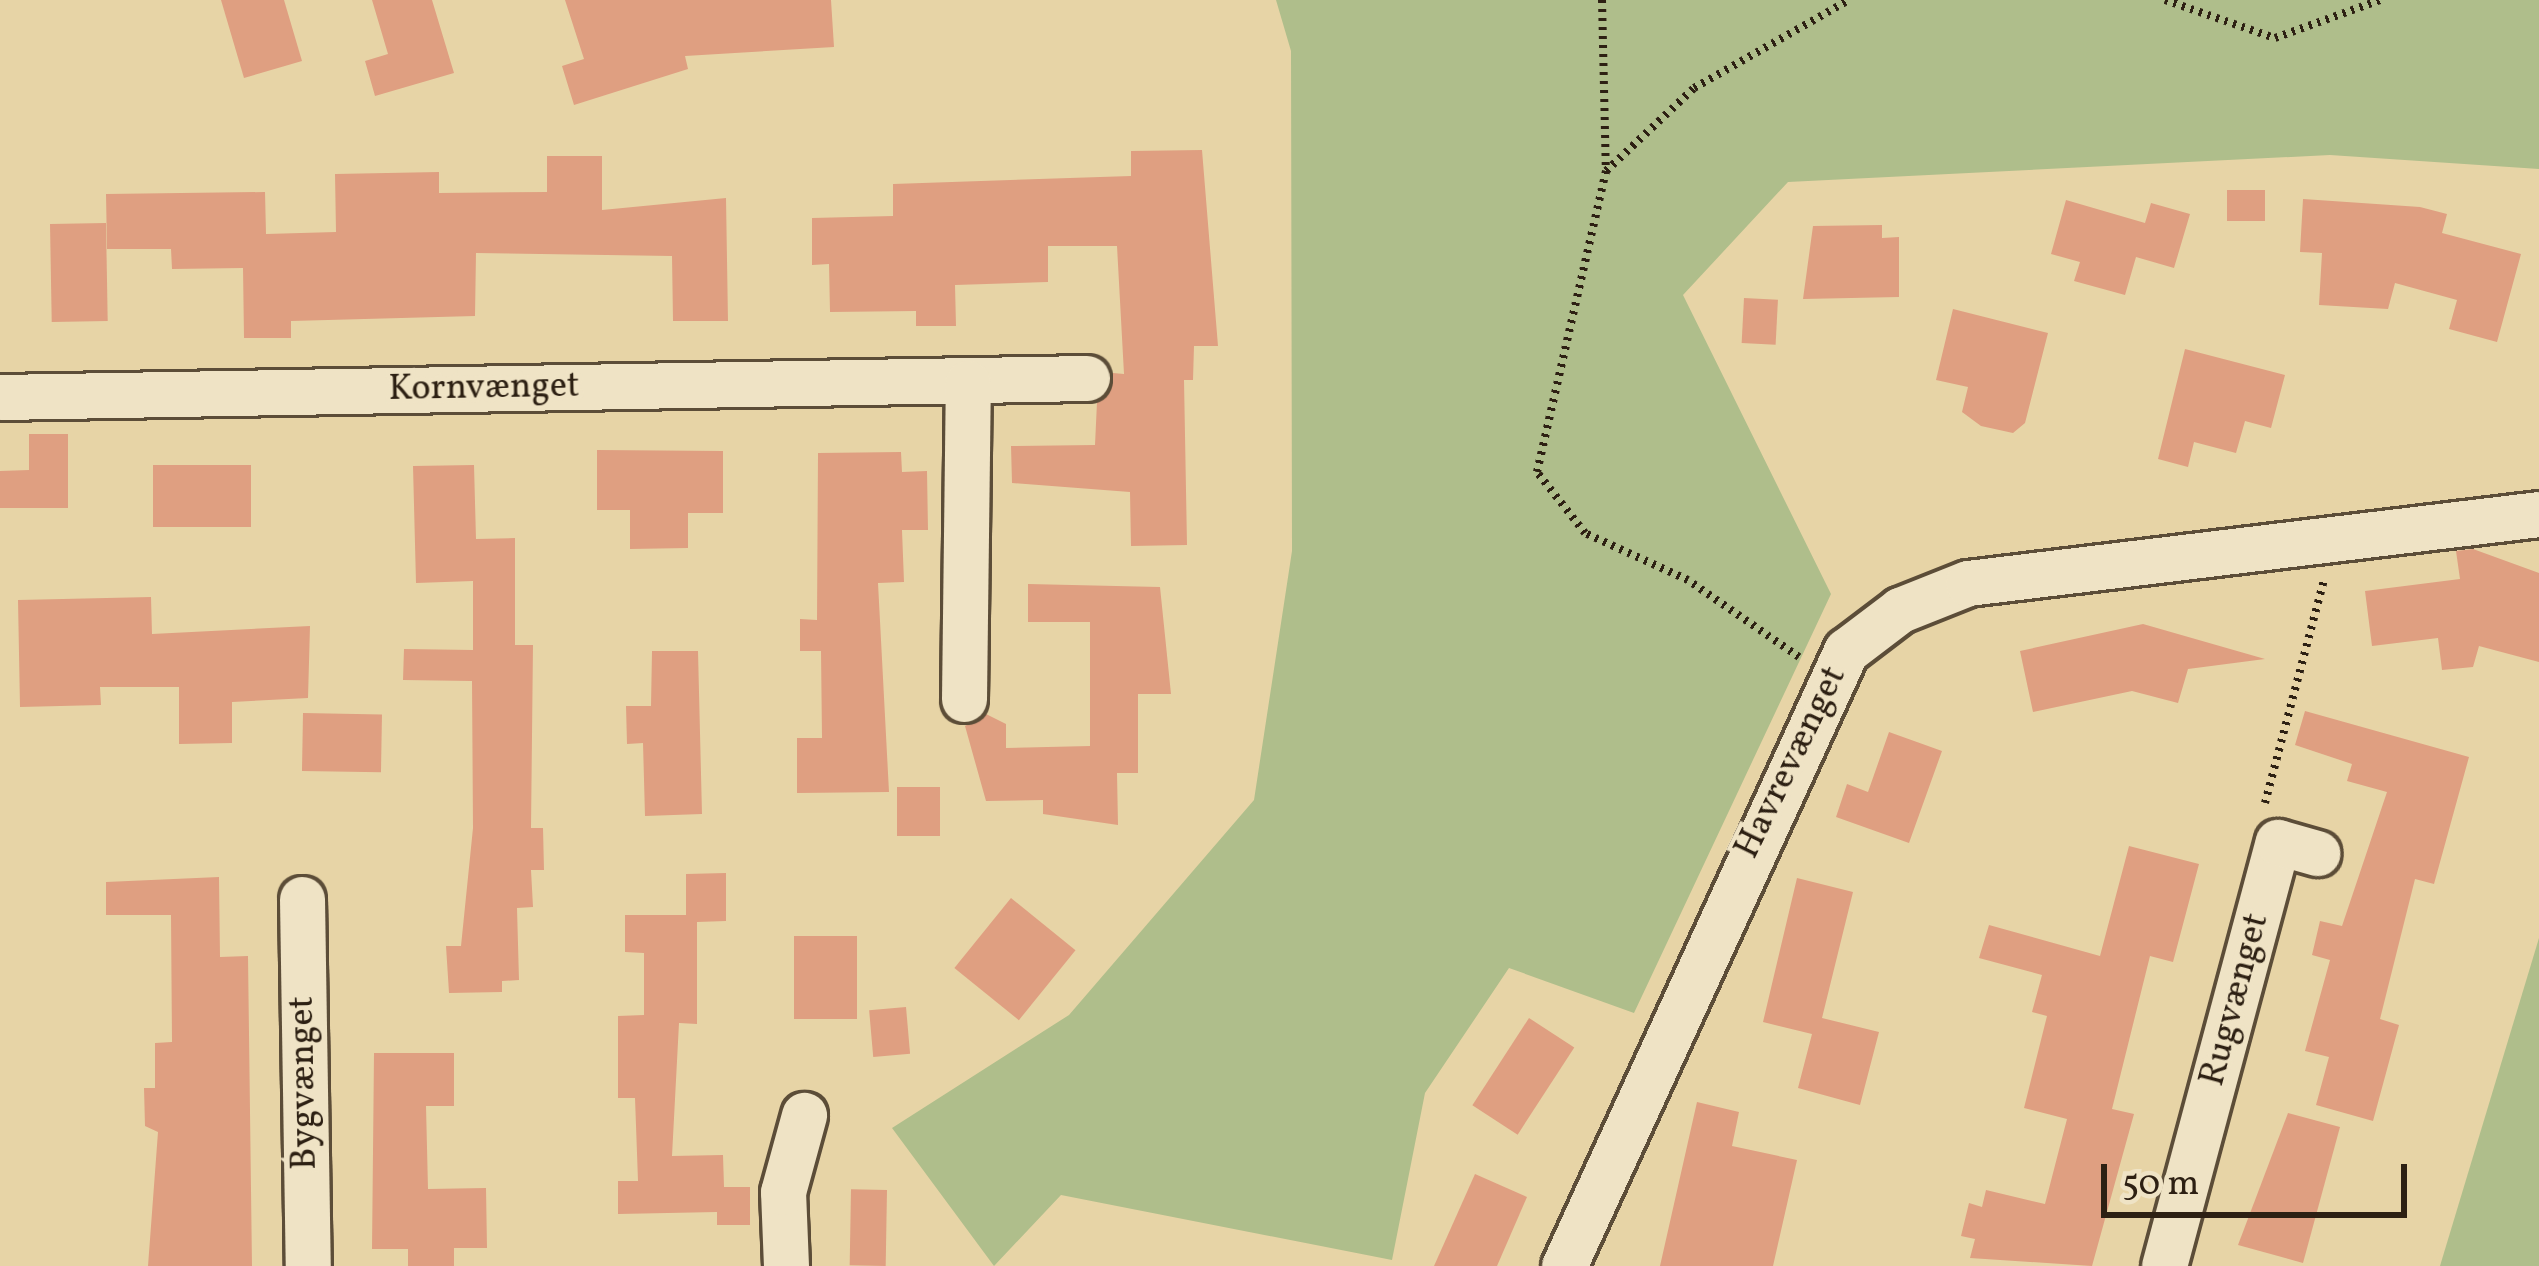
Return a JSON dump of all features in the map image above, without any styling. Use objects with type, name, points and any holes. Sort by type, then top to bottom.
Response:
[{"type":"street","name":"Kornvænget","points":[[0,397],[1088,378]]},
{"type":"street","points":[[964,699],[968,383]]},
{"type":"street","name":"Havrevænget","points":[[1564,1266],[1832,674],[1900,610],[1969,584],[2539,514]]},
{"type":"street","name":"Rugvænget","points":[[2164,1266],[2298,847]]},
{"type":"street","name":"Bygvænget","points":[[302,899],[308,1266]]},
{"type":"street","points":[[786,1266],[783,1192],[804,1115]]},
{"type":"path","points":[[1602,0],[1606,171],[1537,472],[1585,533],[1688,580],[1757,637],[1832,674]]},
{"type":"path","points":[[1606,171],[1694,88],[1850,0]]},
{"type":"path","points":[[2165,0],[2275,38],[2380,0]]},
{"type":"path","points":[[2298,847],[2262,812],[2334,539]]},
{"type":"green space","points":[[1276,0],[2539,0],[2539,169],[2330,155],[1788,182],[1683,295],[1831,594],[1634,1013],[1509,968],[1425,1093],[1392,1260],[1061,1195],[994,1266],[892,1128],[1069,1015],[1254,800],[1292,551],[1291,51]]},
{"type":"green space","points":[[2539,938],[2539,1266],[2440,1266]]},
{"type":"building","points":[[221,0],[284,0],[302,61],[244,78]]},
{"type":"building","points":[[372,0],[432,0],[454,73],[375,96],[365,61],[388,54]]},
{"type":"building","points":[[565,0],[831,0],[834,47],[685,56],[688,69],[574,105],[562,66],[584,59]]},
{"type":"building","points":[[1202,150],[1218,346],[1194,346],[1193,380],[1184,380],[1187,545],[1131,546],[1130,492],[1012,483],[1011,446],[1095,445],[1097,402],[1113,373],[1124,374],[1117,246],[1048,246],[1048,282],[955,285],[956,326],[916,326],[916,311],[830,312],[829,264],[812,265],[812,218],[893,216],[893,184],[1131,176],[1131,151]]},
{"type":"building","points":[[547,156],[602,156],[602,210],[726,198],[728,321],[673,321],[672,256],[476,253],[475,316],[291,321],[291,338],[244,338],[243,268],[172,269],[171,249],[107,249],[106,194],[265,192],[266,234],[336,232],[335,174],[439,172],[439,193],[547,192]]},
{"type":"building","points":[[2227,190],[2265,190],[2265,221],[2227,221]]},
{"type":"building","points":[[2303,199],[2420,207],[2447,214],[2442,233],[2521,254],[2497,342],[2449,329],[2457,300],[2395,283],[2388,309],[2319,305],[2322,253],[2300,252]]},
{"type":"building","points":[[2066,200],[2145,223],[2151,203],[2190,214],[2174,268],[2136,257],[2125,295],[2074,281],[2080,262],[2051,254]]},
{"type":"building","points":[[106,223],[108,321],[52,322],[50,224]]},
{"type":"building","points":[[1882,225],[1882,238],[1899,237],[1899,297],[1803,299],[1813,226]]},
{"type":"building","points":[[1744,298],[1778,300],[1776,345],[1742,343]]},
{"type":"building","points":[[1953,309],[2048,333],[2025,423],[2013,433],[1981,426],[1962,412],[1968,387],[1936,380]]},
{"type":"building","points":[[2185,349],[2285,375],[2271,428],[2245,421],[2236,453],[2194,442],[2188,467],[2158,459]]},
{"type":"building","points":[[29,434],[68,434],[68,508],[0,508],[0,471],[29,470]]},
{"type":"building","points":[[597,450],[723,451],[723,513],[688,513],[688,548],[630,549],[630,510],[597,510]]},
{"type":"building","points":[[901,452],[902,472],[927,471],[928,530],[902,530],[904,582],[878,583],[889,792],[797,793],[797,738],[822,738],[821,651],[800,651],[800,619],[817,620],[818,453]]},
{"type":"building","points":[[153,465],[251,465],[251,527],[153,527]]},
{"type":"building","points":[[474,465],[476,539],[515,538],[515,645],[533,645],[531,828],[543,828],[544,870],[531,870],[533,907],[517,908],[519,980],[502,981],[502,992],[449,993],[446,946],[461,946],[473,828],[472,681],[403,680],[404,649],[473,650],[473,581],[416,583],[413,466]]},
{"type":"building","points":[[2473,549],[2539,573],[2539,662],[2479,646],[2473,667],[2442,670],[2438,638],[2372,646],[2365,591],[2460,579],[2456,551]]},
{"type":"building","points":[[1028,584],[1160,587],[1171,694],[1138,694],[1138,773],[1117,773],[1118,825],[1043,814],[1043,800],[986,801],[965,726],[986,714],[1006,724],[1006,748],[1090,746],[1090,622],[1028,622]]},
{"type":"building","points":[[151,597],[152,634],[310,626],[308,698],[232,702],[232,743],[179,744],[179,687],[100,687],[101,705],[20,707],[18,600]]},
{"type":"building","points":[[2143,624],[2265,659],[2188,669],[2178,703],[2132,691],[2033,712],[2020,651]]},
{"type":"building","points":[[652,651],[698,651],[702,814],[645,816],[643,743],[627,744],[626,706],[651,706]]},
{"type":"building","points":[[2305,711],[2469,757],[2434,884],[2415,879],[2380,1019],[2399,1025],[2373,1121],[2316,1105],[2329,1057],[2305,1051],[2330,960],[2312,955],[2320,921],[2342,926],[2387,792],[2347,781],[2352,764],[2295,745]]},
{"type":"building","points":[[303,713],[382,714],[381,772],[302,771]]},
{"type":"building","points":[[1889,732],[1942,751],[1909,843],[1836,817],[1847,784],[1868,792]]},
{"type":"building","points":[[897,787],[940,787],[940,836],[897,836]]},
{"type":"building","points":[[2129,846],[2199,864],[2173,962],[2150,956],[2112,1109],[2134,1114],[2092,1266],[1970,1258],[1975,1239],[1961,1236],[1969,1203],[1982,1207],[1986,1190],[2045,1204],[2067,1119],[2024,1108],[2047,1016],[2032,1012],[2042,975],[1979,958],[1989,925],[2100,956]]},
{"type":"building","points":[[726,873],[726,921],[697,922],[697,1024],[679,1023],[672,1156],[723,1155],[724,1187],[750,1187],[750,1225],[717,1225],[717,1212],[618,1214],[618,1181],[638,1181],[635,1098],[618,1098],[618,1016],[644,1015],[644,953],[625,952],[625,915],[686,915],[686,874]]},
{"type":"building","points":[[219,877],[220,957],[248,956],[252,1266],[148,1266],[158,1132],[145,1126],[144,1088],[155,1088],[155,1043],[172,1042],[171,915],[106,915],[106,882]]},
{"type":"building","points":[[1797,878],[1853,892],[1822,1018],[1879,1032],[1860,1105],[1798,1088],[1812,1034],[1763,1022]]},
{"type":"building","points":[[1011,898],[1076,950],[1019,1020],[954,968]]},
{"type":"building","points":[[794,936],[857,936],[857,1019],[794,1019]]},
{"type":"building","points":[[906,1007],[910,1054],[873,1057],[869,1010]]},
{"type":"building","points":[[1529,1018],[1574,1047],[1518,1135],[1472,1105]]},
{"type":"building","points":[[374,1053],[454,1053],[454,1106],[426,1106],[428,1189],[486,1188],[487,1248],[454,1248],[454,1266],[408,1266],[408,1249],[372,1249]]},
{"type":"building","points":[[1697,1102],[1739,1112],[1732,1146],[1797,1160],[1773,1266],[1660,1266]]},
{"type":"building","points":[[2288,1113],[2340,1127],[2303,1263],[2238,1245]]},
{"type":"building","points":[[1475,1174],[1527,1197],[1497,1266],[1434,1266]]},
{"type":"building","points":[[851,1189],[887,1190],[886,1266],[850,1265]]}]
